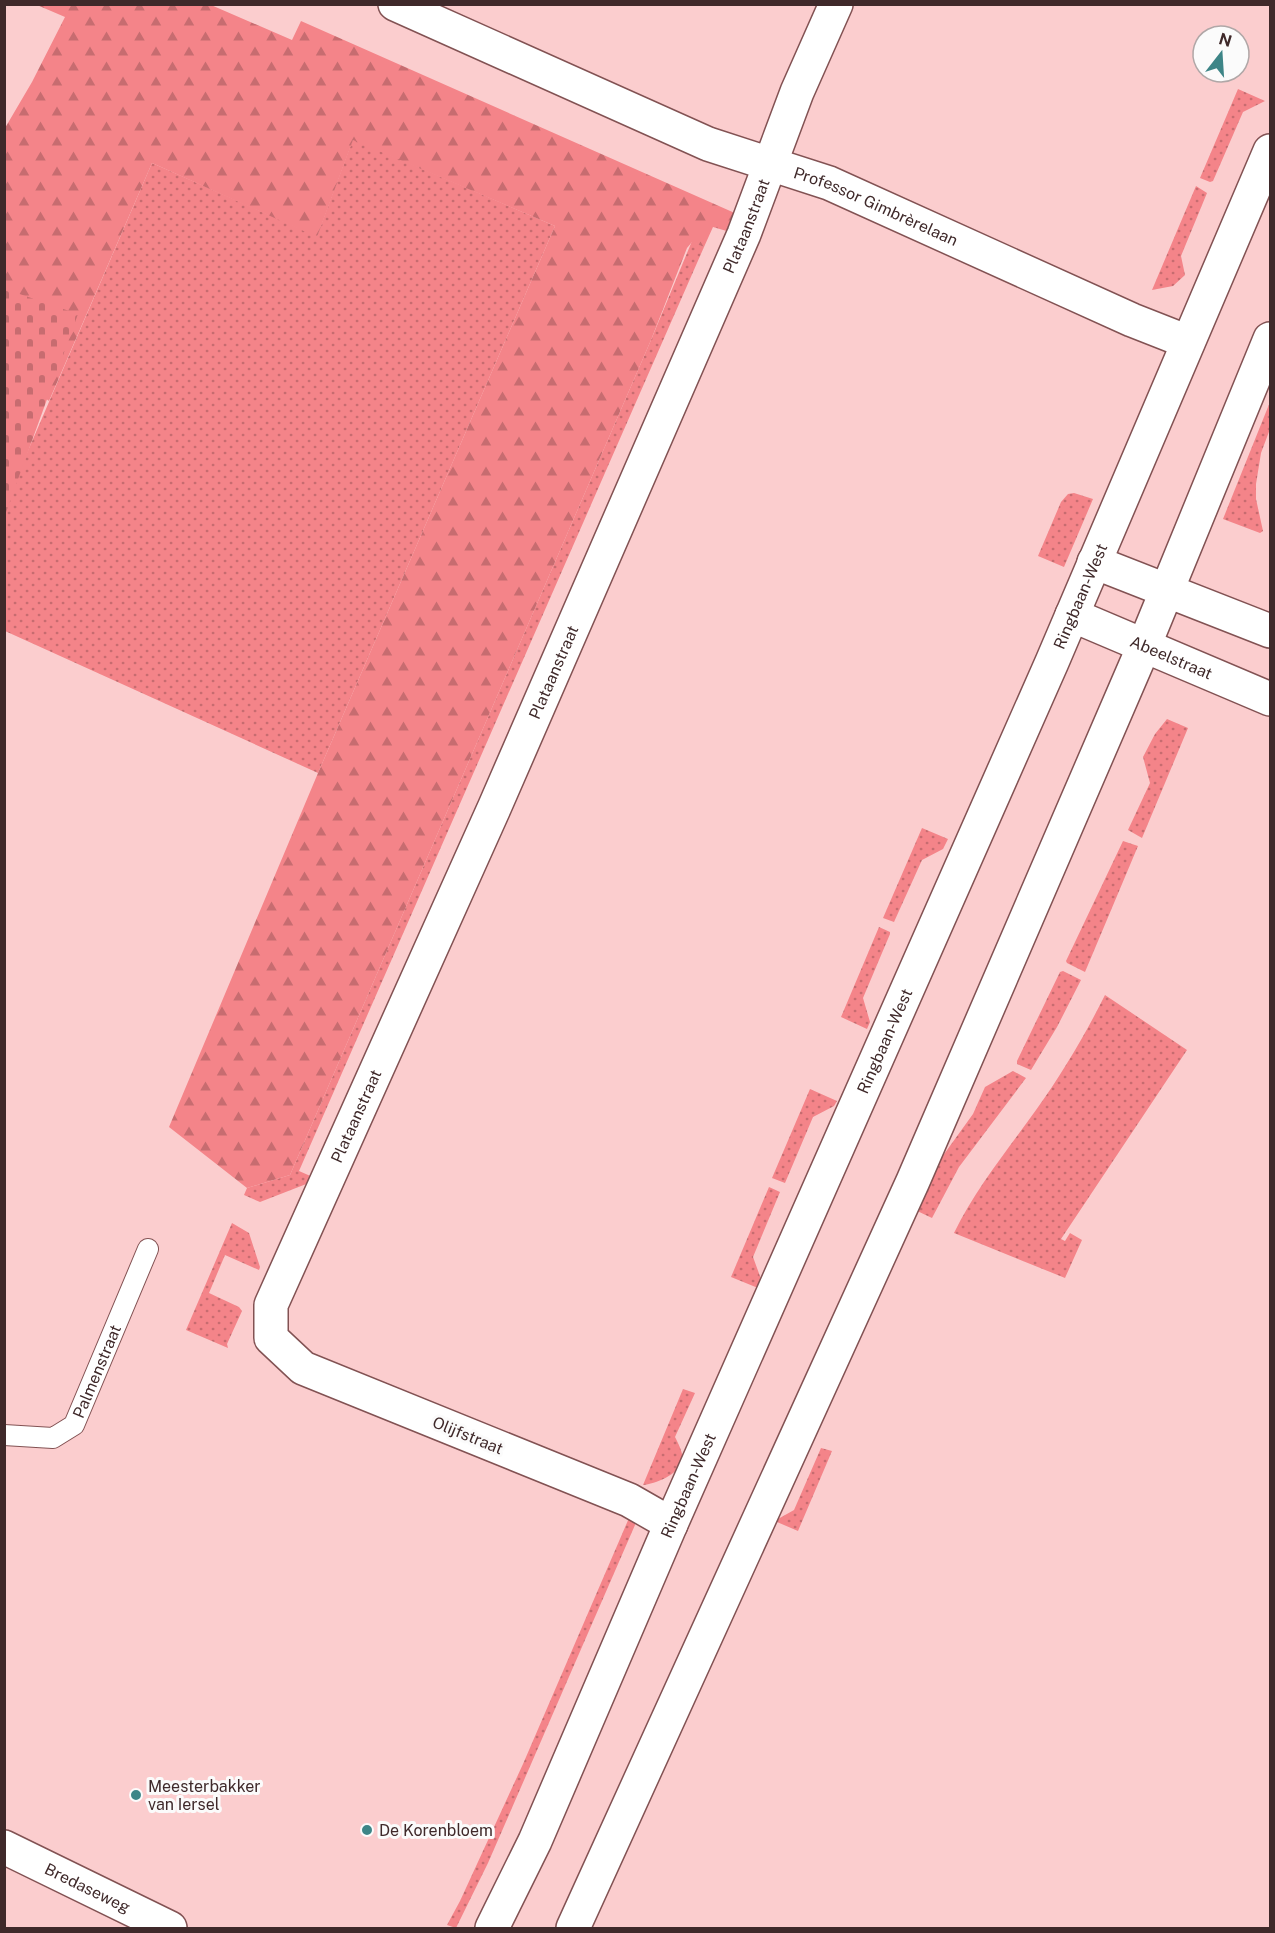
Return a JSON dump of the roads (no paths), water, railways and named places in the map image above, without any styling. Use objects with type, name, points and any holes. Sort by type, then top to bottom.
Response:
[{"type":"main road","name":"Professor Gimbrèrelaan","points":[[394,4],[708,144],[829,183],[1132,320],[1188,342]]},
{"type":"main road","name":"Plataanstraat","points":[[272,1338],[271,1305],[495,806],[744,234],[797,92],[836,4]]},
{"type":"main road","name":"Ringbaan-West","points":[[492,1929],[535,1841],[671,1524],[1072,615],[1270,151]]},
{"type":"main road","points":[[573,1929],[908,1192],[1144,646],[1270,339]]},
{"type":"main road","points":[[1094,562],[1270,631]]},
{"type":"main road","name":"Abeelstraat","points":[[1072,615],[1270,699]]},
{"type":"main road","name":"Olijfstraat","points":[[272,1338],[303,1368],[629,1500],[671,1524]]},
{"type":"main road","name":"Bredaseweg","points":[[4,1847],[170,1929]]},
{"type":"lane","name":"Palmenstraat","points":[[4,1435],[53,1438],[74,1425],[148,1249]]},
{"type":"place","name":"Meesterbakker van Iersel","points":[[136,1795]]},
{"type":"place","name":"De Korenbloem","points":[[367,1830]]}]
